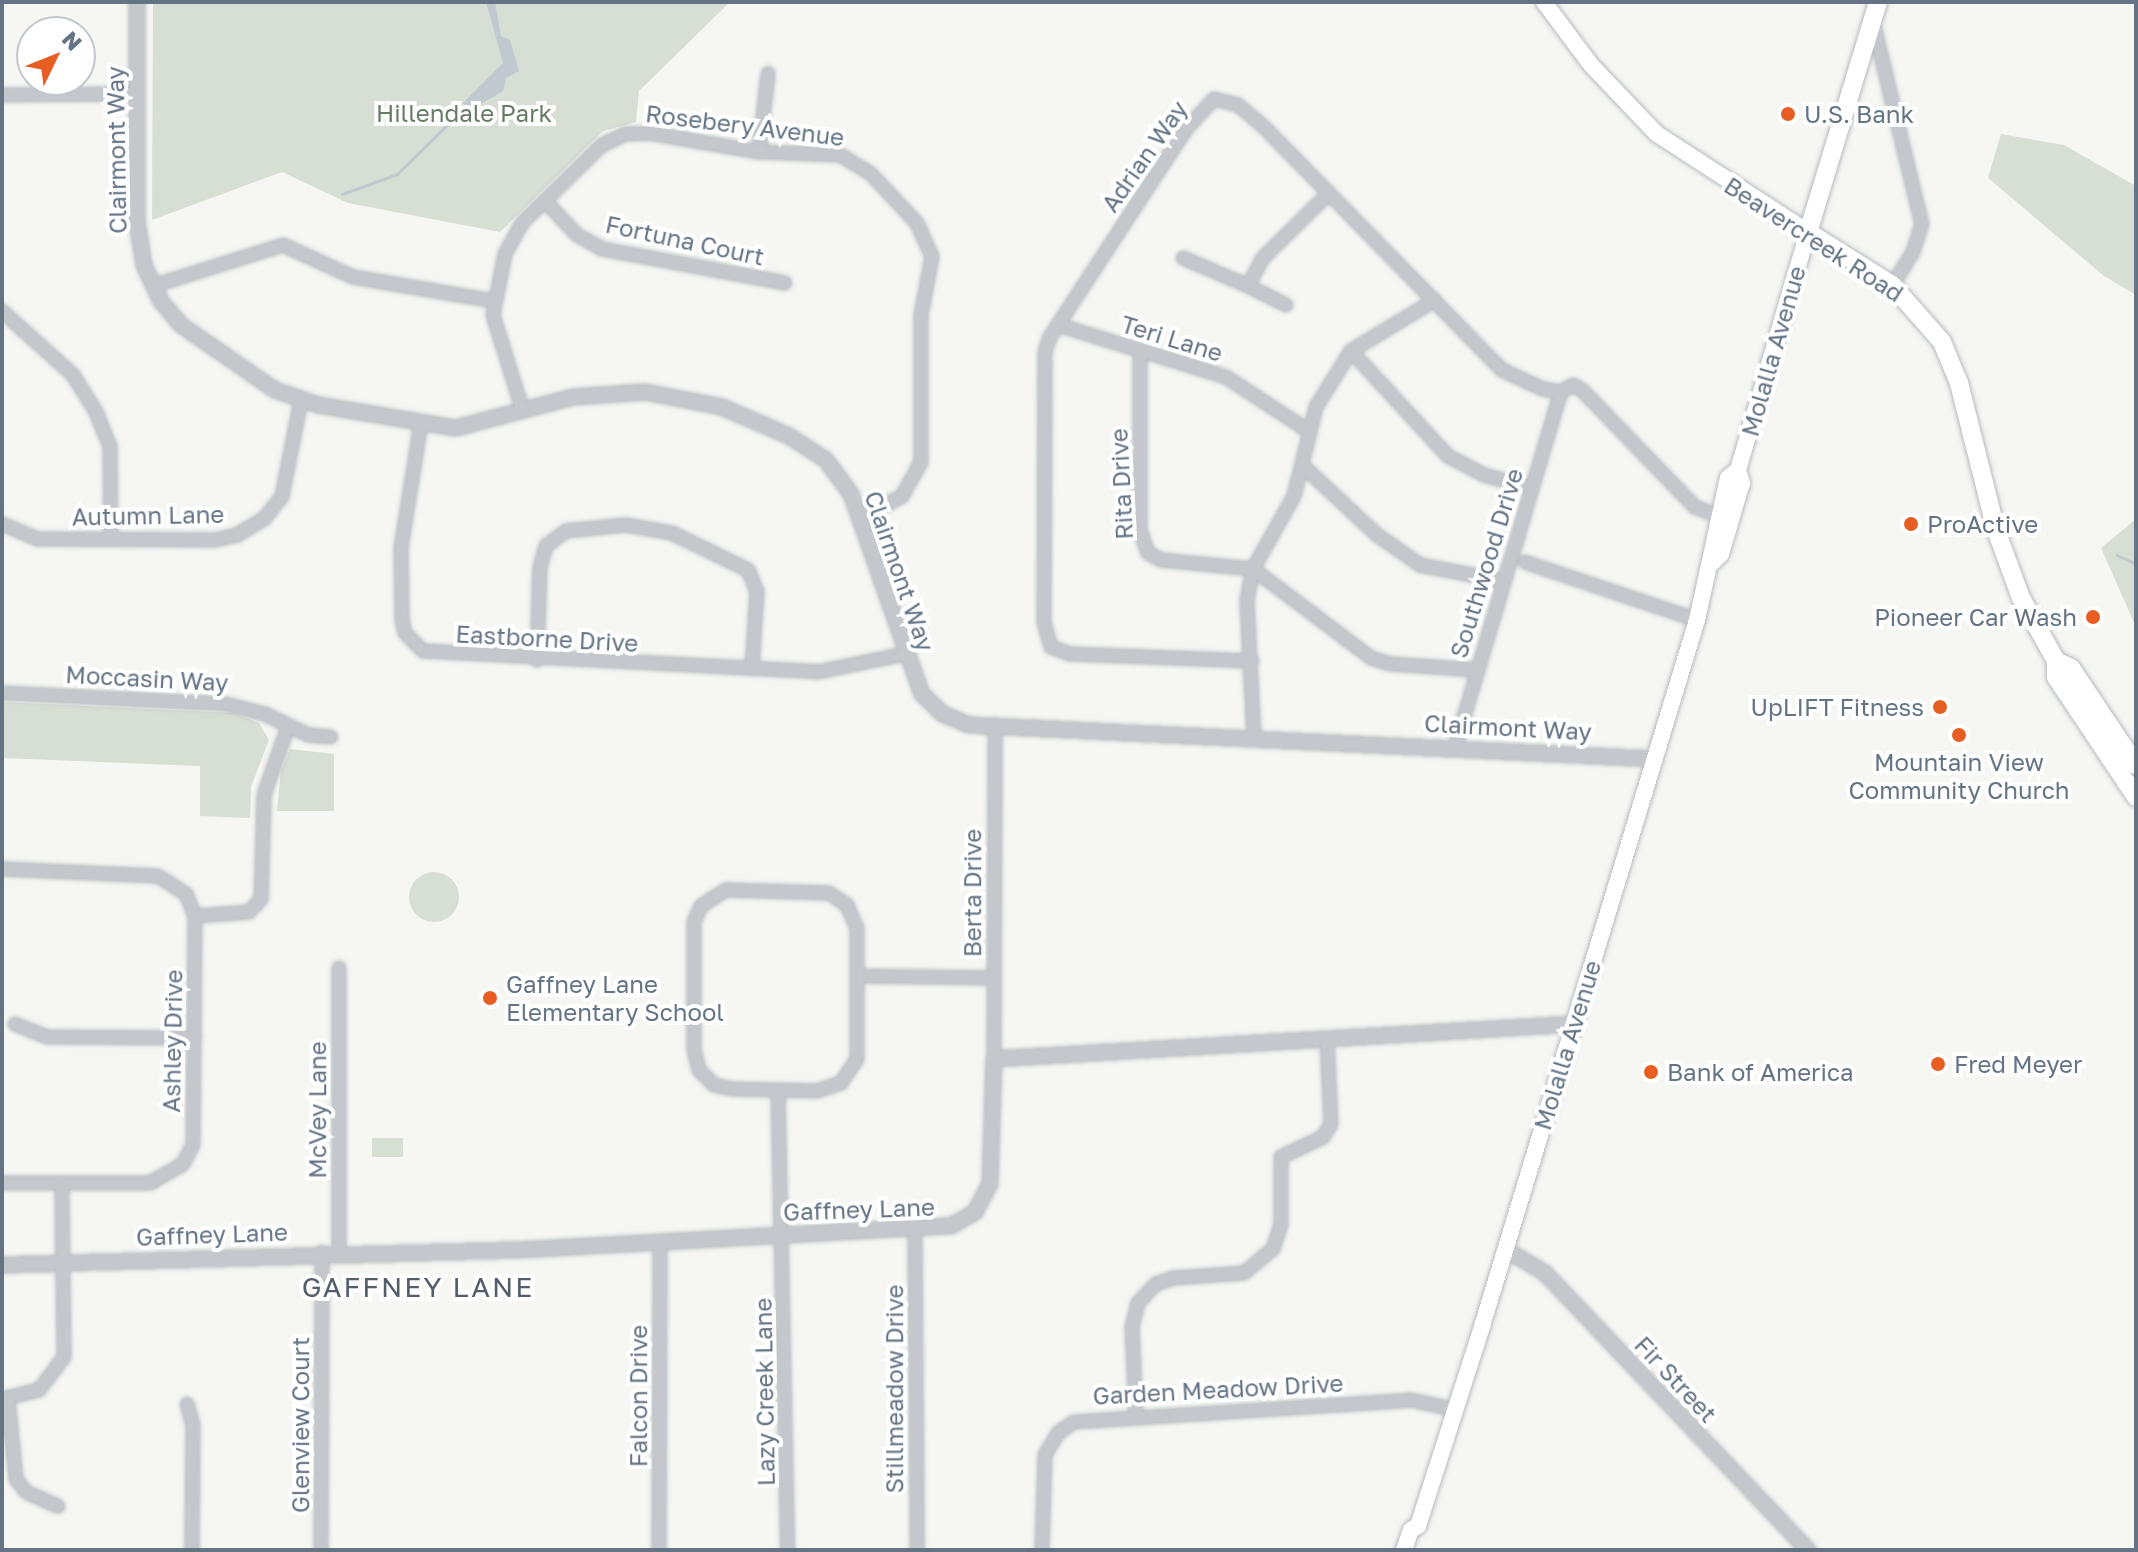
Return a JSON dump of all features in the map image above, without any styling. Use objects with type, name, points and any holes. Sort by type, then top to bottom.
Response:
[{"type":"main road","name":"Beavercreek Road","points":[[1544,2],[1591,65],[1657,134],[1892,285],[1919,310],[1948,353],[2003,554],[2056,661],[2056,677],[2136,797]]},
{"type":"main road","name":"Molalla Avenue","points":[[1712,563],[1721,554],[1742,483],[1738,470],[1875,10]]},
{"type":"main road","name":"Molalla Avenue","points":[[1416,1550],[1418,1526],[1697,620],[1712,563],[1728,478],[1738,470]]},
{"type":"main road","name":"Beavercreek Road","points":[[2056,661],[2071,668],[2136,765]]},
{"type":"main road","points":[[2087,724],[2110,745],[2136,782]]},
{"type":"main road","name":"Molalla Avenue","points":[[1404,1550],[1411,1530],[1418,1526]]},
{"type":"street","name":"Clairmont Way","points":[[137,2],[137,235],[153,286],[170,314],[196,339],[266,385],[301,400],[421,423],[469,426],[573,397],[620,392],[673,395],[722,407],[814,451],[843,480],[861,518],[904,654],[931,704],[958,721],[995,728],[1455,747],[1655,759]]},
{"type":"street","points":[[1875,10],[1922,230],[1892,285]]},
{"type":"street","points":[[759,152],[768,74]]},
{"type":"street","points":[[2,95],[137,94]]},
{"type":"street","name":"Adrian Way","points":[[1252,661],[1081,656],[1058,651],[1047,639],[1045,352],[1058,325],[1180,139],[1214,99],[1238,105],[1502,370],[1561,392],[1573,385],[1582,390],[1695,507],[1719,516]]},
{"type":"street","name":"Rosebery Avenue","points":[[493,301],[510,242],[545,201],[602,145],[626,134],[649,133],[759,152],[825,152],[854,162],[917,223],[929,245],[931,268],[921,315],[921,462],[902,496],[861,518]]},
{"type":"street","points":[[1248,286],[1263,258],[1329,193]]},
{"type":"street","name":"Fortuna Court","points":[[545,201],[577,235],[602,249],[785,283]]},
{"type":"street","points":[[153,286],[283,245],[353,277],[493,301],[496,329],[523,411]]},
{"type":"street","points":[[1183,258],[1286,305]]},
{"type":"street","points":[[1254,739],[1247,600],[1253,569],[1294,496],[1303,466],[1307,430],[1329,381],[1351,351],[1435,300]]},
{"type":"street","points":[[2,311],[73,375],[96,412],[110,446],[111,539]]},
{"type":"street","name":"Teri Lane","points":[[1058,325],[1140,353],[1226,377],[1307,430]]},
{"type":"street","points":[[1351,351],[1448,456],[1484,475],[1532,488]]},
{"type":"street","name":"Rita Drive","points":[[1140,353],[1141,540],[1148,553],[1161,560],[1253,569]]},
{"type":"street","name":"Southwood Drive","points":[[1455,747],[1561,392]]},
{"type":"street","name":"Autumn Lane","points":[[2,524],[37,539],[215,540],[257,525],[282,496],[301,400]]},
{"type":"street","name":"Eastborne Drive","points":[[421,423],[401,548],[405,633],[423,651],[537,660],[842,670],[904,654]]},
{"type":"street","points":[[1303,466],[1376,534],[1420,565],[1503,581]]},
{"type":"street","points":[[537,660],[540,567],[546,546],[566,531],[626,525],[672,533],[748,570],[757,591],[752,669]]},
{"type":"street","points":[[1525,562],[1697,620]]},
{"type":"street","points":[[1253,569],[1356,651],[1391,664],[1477,670]]},
{"type":"street","name":"Moccasin Way","points":[[2,693],[226,704],[265,714],[288,727],[331,737]]},
{"type":"street","points":[[2,869],[158,876],[186,894],[195,916],[249,912],[261,899],[264,795],[288,727]]},
{"type":"street","name":"Berta Drive","points":[[994,1059],[995,728]]},
{"type":"street","points":[[726,890],[829,893],[847,905],[855,919],[857,976],[852,1072],[827,1089],[723,1088],[706,1080],[695,1061],[694,922],[701,906],[726,890]]},
{"type":"street","name":"Ashley Drive","points":[[62,1183],[150,1183],[183,1164],[193,1145],[195,916]]},
{"type":"street","name":"McVey Lane","points":[[339,968],[339,1252]]},
{"type":"street","points":[[857,976],[994,978]]},
{"type":"street","points":[[15,1024],[48,1037],[195,1038]]},
{"type":"street","points":[[994,1059],[1575,1024]]},
{"type":"street","points":[[1136,1416],[1132,1327],[1138,1303],[1163,1281],[1244,1273],[1273,1249],[1281,1225],[1281,1157],[1323,1137],[1331,1124],[1327,1039]]},
{"type":"street","name":"Gaffney Lane","points":[[2,1265],[660,1243],[958,1224],[982,1204],[990,1184],[994,1059]]},
{"type":"street","name":"Lazy Creek Lane","points":[[778,1090],[788,1550]]},
{"type":"street","points":[[2,1183],[62,1183],[66,1263],[64,1357],[39,1390],[5,1399],[16,1479],[37,1500],[58,1506]]},
{"type":"street","name":"Stillmeadow Drive","points":[[915,1229],[917,1550]]},
{"type":"street","name":"Falcon Drive","points":[[659,1550],[660,1243]]},
{"type":"street","name":"Fir Street","points":[[1505,1249],[1545,1273],[1808,1550]]},
{"type":"street","name":"Glenview Court","points":[[321,1550],[322,1252]]},
{"type":"street","name":"Garden Meadow Drive","points":[[1042,1550],[1043,1463],[1052,1439],[1074,1422],[1411,1400],[1456,1410]]},
{"type":"street","points":[[187,1404],[193,1425],[192,1550]]},
{"type":"green space","name":"Hillendale Park","points":[[153,2],[730,2],[639,91],[636,122],[603,131],[500,232],[348,203],[282,172],[152,220]]},
{"type":"green space","points":[[2001,134],[2064,145],[2136,186],[2136,295],[2104,276],[1988,178]]},
{"type":"green space","points":[[2136,519],[2136,627],[2101,548]]},
{"type":"green space","points":[[2,702],[234,713],[259,723],[269,740],[251,787],[250,818],[200,816],[200,766],[2,758]]},
{"type":"green space","points":[[290,749],[334,754],[334,811],[277,811],[281,771]]},
{"type":"green space","points":[[434,872],[452,879],[459,897],[452,915],[434,922],[416,915],[409,897],[416,879]]},
{"type":"green space","points":[[372,1138],[403,1138],[403,1157],[372,1157]]},
{"type":"shaded area","points":[[486,2],[495,2],[501,36],[510,40],[519,71],[506,78],[503,91],[467,112],[463,103],[503,63]]},
{"type":"waterway","points":[[342,194],[397,174],[461,111]]},
{"type":"waterway","points":[[2117,555],[2136,564]]},
{"type":"place","name":"U.S. Bank","points":[[1788,114]]},
{"type":"place","name":"ProActive","points":[[1911,524]]},
{"type":"place","name":"Pioneer Car Wash","points":[[2093,617]]},
{"type":"place","name":"UpLIFT Fitness","points":[[1940,707]]},
{"type":"place","name":"Mountain View Community Church","points":[[1959,735]]},
{"type":"place","name":"Gaffney Lane Elementary School","points":[[490,998]]},
{"type":"place","name":"Fred Meyer","points":[[1938,1064]]},
{"type":"place","name":"Bank of America","points":[[1651,1072]]},
{"type":"district","name":"GAFFNEY LANE","points":[[418,1287]]}]
